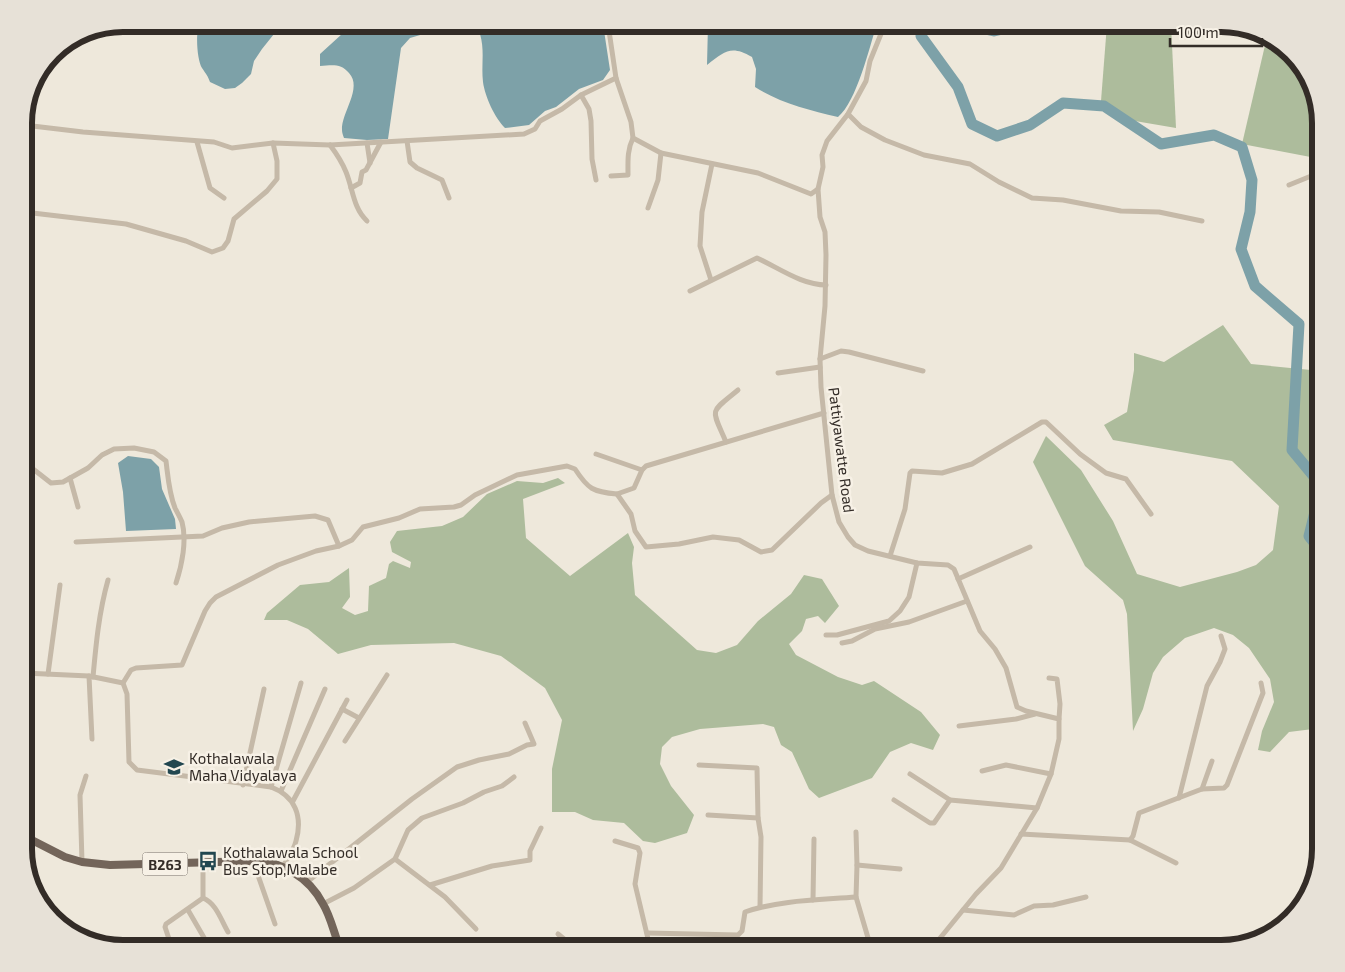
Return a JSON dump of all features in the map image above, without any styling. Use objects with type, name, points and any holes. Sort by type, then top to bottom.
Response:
[{"type":"main road","name":"B263","points":[[33,841],[65,857],[82,862],[110,865],[267,861],[283,866],[307,882],[323,904],[337,939]]},
{"type":"street","name":"Pattiyawatte Road","points":[[882,32],[870,62],[866,81],[848,114],[827,141],[822,155],[823,167],[818,190],[820,217],[825,232],[826,285],[820,367],[832,495],[839,522],[848,538],[855,545],[917,564],[948,565],[954,569],[958,578]]},
{"type":"street","points":[[609,33],[616,78],[631,122],[633,138],[628,157],[628,175],[611,176]]},
{"type":"street","points":[[33,126],[83,132],[214,142],[232,148],[273,143],[330,145],[524,134],[535,129],[540,121],[562,109],[581,95],[616,78]]},
{"type":"street","points":[[581,95],[589,109],[592,159],[596,180]]},
{"type":"street","points":[[848,114],[860,127],[885,140],[924,155],[970,164],[999,182],[1032,198],[1063,200],[1121,212],[1159,212],[1202,221]]},
{"type":"street","points":[[633,138],[661,153],[758,173],[811,194],[818,190]]},
{"type":"street","points":[[407,141],[410,162],[417,168],[442,180],[449,198]]},
{"type":"street","points":[[197,142],[210,188],[224,198]]},
{"type":"street","points":[[351,188],[360,183],[362,172],[370,164],[381,142]]},
{"type":"street","points":[[33,213],[126,224],[186,241],[212,252],[224,248],[234,219],[267,191],[277,178],[277,162],[273,143]]},
{"type":"street","points":[[367,143],[370,164]]},
{"type":"street","points":[[330,145],[346,173],[355,206],[361,216],[367,221]]},
{"type":"street","points":[[648,208],[658,180],[661,153]]},
{"type":"street","points":[[711,280],[700,246],[702,212],[712,164]]},
{"type":"street","points":[[1289,185],[1312,176]]},
{"type":"street","points":[[690,290],[758,258],[797,278],[817,285],[826,285]]},
{"type":"street","points":[[820,359],[841,352],[849,352],[923,371]]},
{"type":"street","points":[[778,373],[820,367]]},
{"type":"street","points":[[726,442],[716,418],[715,410],[717,406],[738,390]]},
{"type":"street","points":[[283,866],[296,843],[299,826],[293,801],[281,791],[271,787],[146,772],[137,770],[128,762],[127,694],[123,683],[130,670],[136,668],[182,665],[205,611],[216,597],[278,564],[316,551],[339,546],[352,540],[363,527],[399,518],[420,509],[461,505],[475,495],[516,475],[567,466],[576,469],[586,485],[598,492],[617,494],[634,488],[642,470],[646,466],[824,413]]},
{"type":"street","points":[[890,556],[905,509],[910,472],[942,473],[972,464],[1042,422],[1046,422],[1080,454],[1106,473],[1126,479],[1151,514]]},
{"type":"street","points":[[33,469],[52,483],[63,482],[88,468],[102,455],[114,449],[134,448],[154,452],[166,461],[170,492],[182,521],[184,537],[180,570],[176,584]]},
{"type":"street","points":[[596,454],[642,470]]},
{"type":"street","points":[[70,478],[78,507]]},
{"type":"street","points":[[617,494],[631,514],[635,531],[646,547],[679,544],[713,537],[739,540],[761,552],[772,550],[821,503],[832,495]]},
{"type":"street","points":[[76,542],[203,536],[222,528],[249,522],[315,516],[328,520],[339,546]]},
{"type":"street","points":[[1030,547],[958,578],[980,631],[995,649],[1006,668],[1017,707],[1059,719]]},
{"type":"street","points":[[826,635],[837,635],[889,621],[900,611],[909,597],[917,564]]},
{"type":"street","points":[[92,739],[91,677],[102,601],[108,580]]},
{"type":"street","points":[[48,674],[60,585]]},
{"type":"street","points":[[842,643],[852,641],[875,629],[909,622],[967,601]]},
{"type":"street","points":[[1179,798],[1207,686],[1220,662],[1224,649],[1221,636]]},
{"type":"street","points":[[33,673],[91,677],[123,683]]},
{"type":"street","points":[[345,741],[387,675]]},
{"type":"street","points":[[939,939],[954,919],[1001,868],[1037,808],[1051,774],[1059,739],[1060,704],[1057,679],[1049,678]]},
{"type":"street","points":[[271,787],[301,683]]},
{"type":"street","points":[[1130,840],[1133,836],[1139,813],[1202,788],[1224,788],[1263,693],[1261,683]]},
{"type":"street","points":[[243,784],[264,689]]},
{"type":"street","points":[[281,791],[325,689]]},
{"type":"street","points":[[293,801],[347,700]]},
{"type":"street","points":[[342,709],[359,718]]},
{"type":"street","points":[[959,726],[1016,719],[1036,713]]},
{"type":"street","points":[[307,882],[412,799],[457,767],[509,754],[534,744],[525,723]]},
{"type":"street","points":[[1202,788],[1212,761]]},
{"type":"street","points":[[699,765],[758,768],[758,818],[761,837],[760,907]]},
{"type":"street","points":[[982,771],[1006,765],[1051,774]]},
{"type":"street","points":[[910,774],[950,800],[1037,808]]},
{"type":"street","points":[[82,862],[80,795],[86,776]]},
{"type":"street","points":[[323,904],[354,888],[395,859],[408,830],[422,818],[502,786],[514,777]]},
{"type":"street","points":[[894,800],[930,823],[934,823],[950,800]]},
{"type":"street","points":[[708,815],[758,818]]},
{"type":"street","points":[[430,885],[492,866],[530,860],[530,851],[541,828]]},
{"type":"street","points":[[856,832],[856,897],[868,939]]},
{"type":"street","points":[[1021,834],[1130,840],[1176,863]]},
{"type":"street","points":[[813,900],[814,839]]},
{"type":"street","points":[[615,841],[638,848],[640,853],[635,884],[648,939]]},
{"type":"street","points":[[395,859],[445,897],[476,929]]},
{"type":"street","points":[[253,861],[275,924]]},
{"type":"street","points":[[203,863],[203,898]]},
{"type":"street","points":[[857,865],[900,869]]},
{"type":"street","points":[[647,933],[738,935],[742,932],[745,912],[760,907],[856,897]]},
{"type":"street","points":[[963,910],[1014,916],[1034,906],[1052,905],[1086,897]]},
{"type":"street","points":[[169,939],[165,927],[166,924],[203,898]]},
{"type":"street","points":[[203,898],[209,900],[214,906],[228,932]]},
{"type":"street","points":[[188,910],[205,939]]},
{"type":"street","points":[[558,934],[564,939]]},
{"type":"green space","points":[[1106,32],[1171,32],[1176,128],[1135,121],[1101,101]]},
{"type":"green space","points":[[1265,44],[1277,51],[1294,68],[1308,94],[1312,117],[1312,157],[1242,144]]},
{"type":"green space","points":[[1223,325],[1251,364],[1312,370],[1312,729],[1289,732],[1270,752],[1258,750],[1262,731],[1274,702],[1270,679],[1249,648],[1233,635],[1214,628],[1185,638],[1163,657],[1153,673],[1143,709],[1133,731],[1127,614],[1123,600],[1085,566],[1033,462],[1046,436],[1081,470],[1113,521],[1137,574],[1180,587],[1256,565],[1273,550],[1279,506],[1232,461],[1113,440],[1104,425],[1127,412],[1134,370],[1134,353],[1164,362]]},
{"type":"green space","points":[[558,478],[565,483],[523,499],[526,538],[570,576],[628,533],[634,547],[632,563],[635,595],[697,650],[716,653],[737,645],[758,621],[791,594],[804,575],[822,579],[839,606],[825,623],[818,616],[806,619],[802,631],[789,644],[796,655],[838,677],[862,685],[874,681],[921,712],[940,735],[933,750],[911,743],[890,752],[872,778],[819,798],[809,789],[792,752],[781,745],[774,727],[763,724],[700,729],[672,737],[662,747],[660,764],[671,786],[694,815],[687,833],[655,843],[643,841],[624,823],[593,820],[575,812],[552,812],[552,769],[562,720],[545,688],[501,656],[454,643],[371,645],[338,654],[308,629],[287,620],[264,620],[267,613],[300,585],[329,582],[349,568],[350,597],[342,608],[355,615],[368,611],[369,586],[386,578],[389,564],[393,561],[410,568],[411,562],[392,552],[390,542],[397,531],[442,526],[463,517],[487,494],[517,481],[543,483]]},
{"type":"water","points":[[708,32],[874,32],[857,87],[845,109],[838,117],[785,102],[755,87],[756,69],[752,57],[745,53],[728,51],[707,65]]},
{"type":"water","points":[[198,33],[275,33],[254,61],[251,74],[235,88],[225,89],[210,82],[202,68]]},
{"type":"water","points":[[343,33],[428,33],[410,38],[401,48],[388,139],[344,138],[342,131],[343,123],[353,93],[353,79],[346,70],[339,66],[320,66],[320,54]]},
{"type":"water","points":[[476,33],[604,33],[610,70],[603,80],[579,89],[556,107],[545,111],[529,125],[505,128],[494,113],[484,88],[480,34]]},
{"type":"water","points":[[128,456],[151,459],[159,467],[162,489],[175,519],[176,529],[126,531],[123,492],[118,463]]},
{"type":"waterway","points":[[922,32],[921,36],[958,87],[972,124],[997,136],[1030,125],[1063,103],[1104,106],[1161,144],[1214,135],[1242,147],[1252,180],[1250,212],[1241,249],[1255,286],[1299,324],[1292,450],[1312,474]]},
{"type":"waterway","points":[[1312,524],[1309,536],[1312,540]]},
{"type":"place","name":"Kothalawala Maha Vidyalaya","points":[[174,767]]},
{"type":"place","name":"Kothalawala School Bus Stop,Malabe","points":[[208,861]]}]
